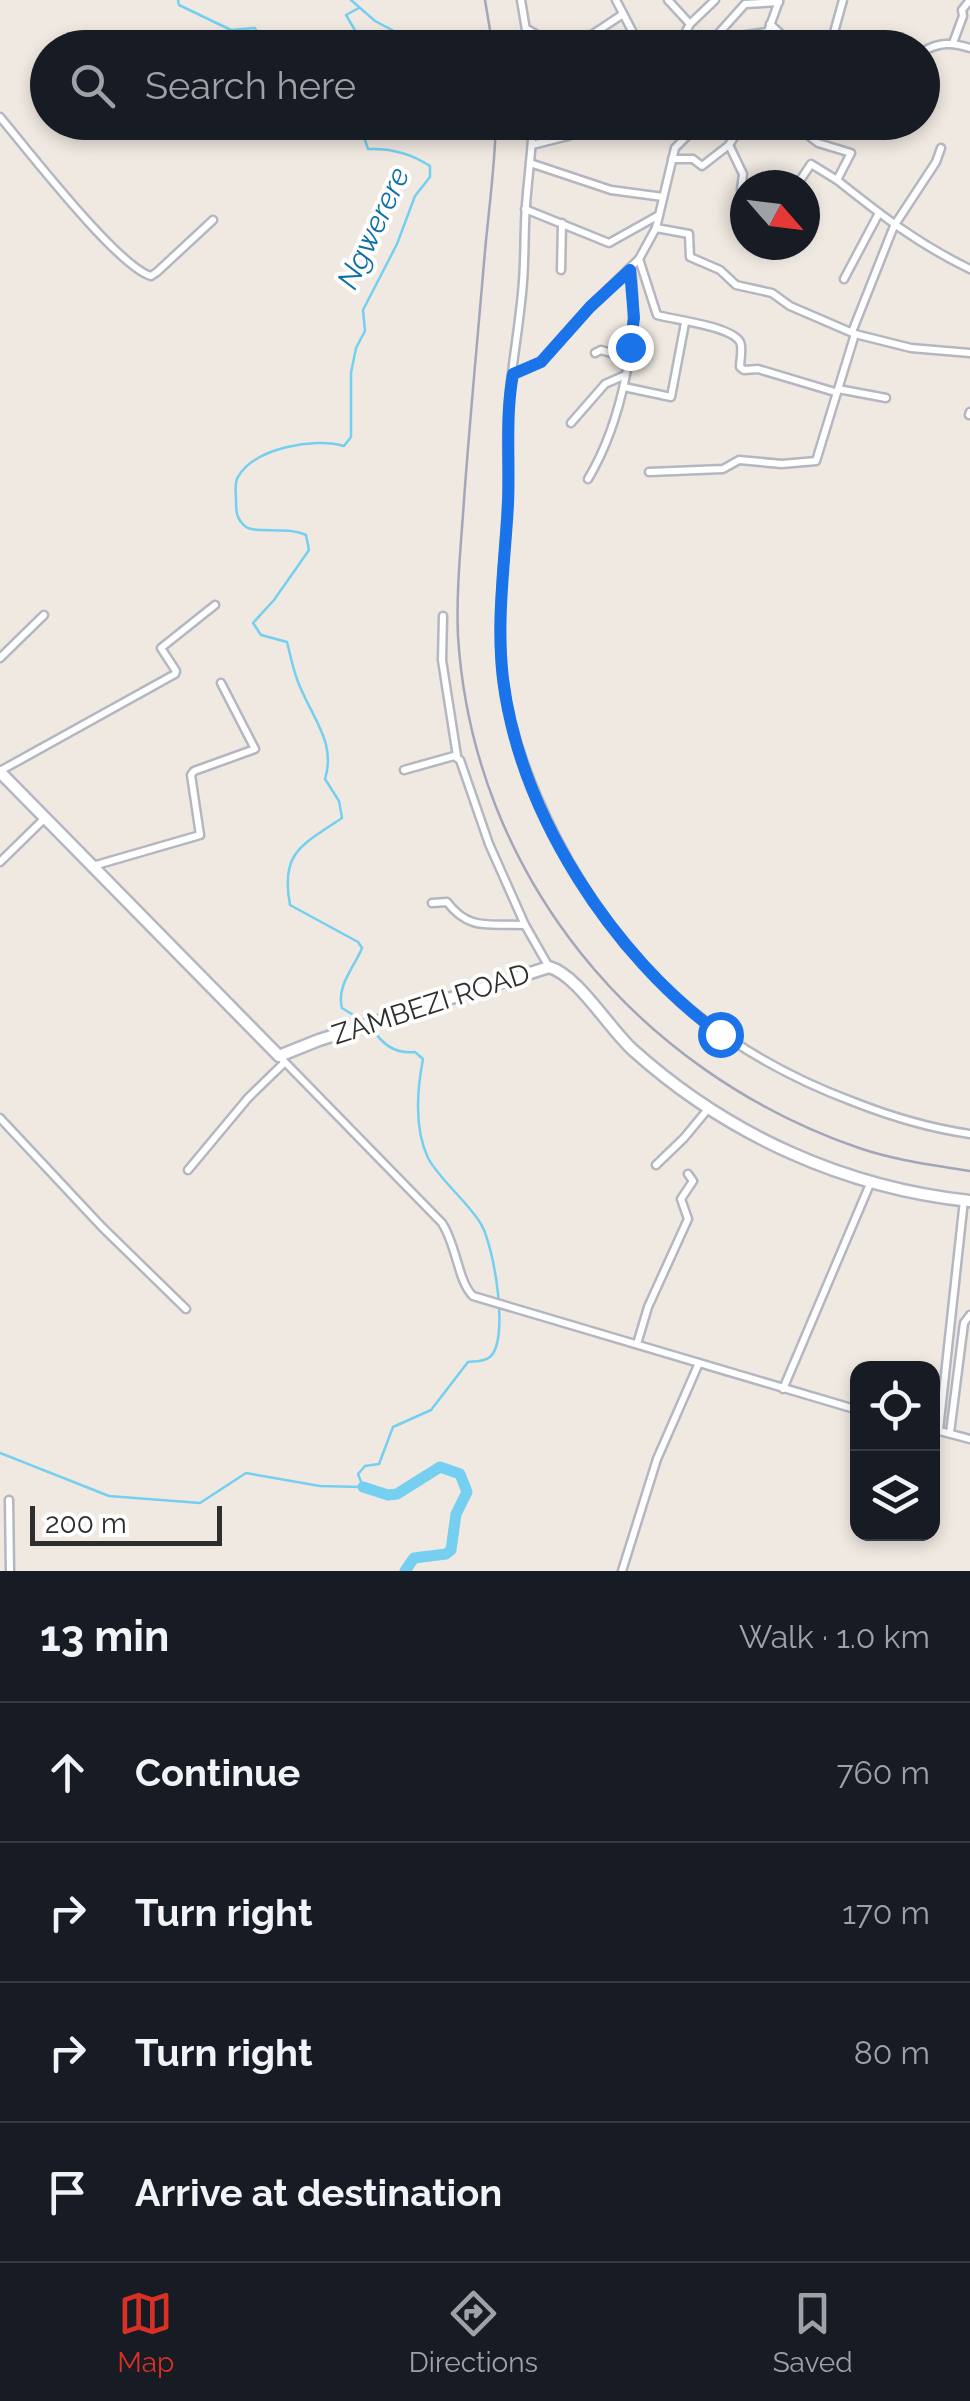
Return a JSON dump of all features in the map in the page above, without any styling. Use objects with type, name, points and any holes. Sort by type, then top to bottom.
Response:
[{"type":"main road","points":[[0,771],[282,1059]]},
{"type":"main road","name":"ZAMBEZI ROAD","points":[[282,1059],[367,1024],[549,967],[562,970],[612,1030],[647,1063],[709,1108],[818,1167],[870,1184],[967,1201]]},
{"type":"street","points":[[522,0],[528,29]]},
{"type":"street","points":[[616,0],[631,30]]},
{"type":"street","points":[[668,0],[690,24]]},
{"type":"street","points":[[687,30],[715,0]]},
{"type":"street","points":[[835,30],[843,0]]},
{"type":"street","points":[[953,43],[962,10],[970,0]]},
{"type":"street","points":[[722,30],[742,2],[779,1],[769,28]]},
{"type":"street","points":[[599,30],[623,14]]},
{"type":"street","points":[[760,30],[772,30]]},
{"type":"street","points":[[940,45],[953,43],[970,48]]},
{"type":"street","points":[[0,117],[96,230],[140,273],[151,276],[158,272],[214,220]]},
{"type":"street","points":[[532,140],[523,281],[507,421],[508,496],[500,622],[503,682],[531,782],[568,860],[602,915],[670,994],[720,1034],[791,1076],[900,1120],[970,1134]]},
{"type":"street","points":[[532,144],[544,140]]},
{"type":"street","points":[[513,374],[541,362],[639,260],[656,228],[671,159],[683,140]]},
{"type":"street","points":[[671,159],[696,160],[702,166],[732,140]]},
{"type":"street","points":[[814,140],[852,153],[837,180]]},
{"type":"street","points":[[729,145],[741,170]]},
{"type":"street","points":[[649,472],[723,469],[739,460],[782,464],[816,461],[854,333],[894,226],[936,162],[940,148]]},
{"type":"street","points":[[530,164],[611,190],[664,198]]},
{"type":"street","points":[[806,170],[810,164],[837,180],[894,226],[970,269]]},
{"type":"street","points":[[526,209],[612,244],[659,214]]},
{"type":"street","points":[[844,279],[878,213]]},
{"type":"street","points":[[561,270],[562,224]]},
{"type":"street","points":[[656,228],[689,234],[690,257],[716,268],[736,285],[772,293],[790,306],[854,333],[911,348],[970,354]]},
{"type":"street","points":[[639,260],[655,312],[710,326],[737,340],[741,369],[758,369],[836,390],[886,398]]},
{"type":"street","points":[[588,480],[603,456],[624,387],[634,318],[630,270]]},
{"type":"street","points":[[624,387],[671,398],[685,322]]},
{"type":"street","points":[[595,353],[601,350],[628,358]]},
{"type":"street","points":[[571,423],[605,384],[623,376]]},
{"type":"street","points":[[0,771],[175,674],[160,649],[215,606]]},
{"type":"street","points":[[0,658],[44,615]]},
{"type":"street","points":[[443,616],[442,660],[458,758],[476,813],[525,924],[549,967]]},
{"type":"street","points":[[94,866],[200,835],[191,775],[255,750],[222,683]]},
{"type":"street","points":[[404,770],[421,763],[458,758]]},
{"type":"street","points":[[0,862],[46,817]]},
{"type":"street","points":[[432,903],[447,902],[460,918],[470,923],[525,924]]},
{"type":"street","points":[[188,1170],[282,1059],[442,1223],[453,1242],[465,1288],[484,1302],[850,1408]]},
{"type":"street","points":[[656,1165],[709,1108]]},
{"type":"street","points":[[0,1118],[186,1309]]},
{"type":"street","points":[[637,1344],[648,1307],[688,1218],[681,1199],[693,1182],[688,1174]]},
{"type":"street","points":[[783,1389],[870,1184]]},
{"type":"street","points":[[940,1400],[967,1201]]},
{"type":"street","points":[[950,1434],[964,1323],[970,1315]]},
{"type":"street","points":[[622,1571],[657,1459],[698,1363]]},
{"type":"street","points":[[940,1430],[970,1439]]},
{"type":"street","points":[[8,1500],[10,1571]]},
{"type":"waterway","points":[[178,0],[179,5],[231,30]]},
{"type":"waterway","name":"Ngwerere","points":[[351,0],[392,30]]},
{"type":"waterway","points":[[355,30],[346,15],[359,8]]},
{"type":"waterway","points":[[231,30],[256,30]]},
{"type":"waterway","name":"Ngwerere","points":[[363,1021],[342,1008],[341,1000],[362,948],[358,942],[290,905],[288,873],[297,852],[342,818],[339,801],[325,779],[326,743],[299,684],[287,642],[261,635],[253,623],[309,550],[306,535],[246,527],[237,515],[236,488],[246,467],[271,452],[302,444],[344,446],[351,437],[351,373],[356,348],[365,331],[363,310],[397,244],[415,196],[430,177],[430,166],[416,158],[368,149],[365,140]]},
{"type":"waterway","name":"Ngwerere","points":[[0,1453],[109,1496],[200,1503],[246,1473],[320,1486],[363,1487],[358,1474],[365,1466],[379,1464],[393,1427],[431,1410],[468,1362],[490,1357],[496,1347],[499,1313],[486,1235],[475,1215],[428,1158],[420,1134],[418,1109],[423,1059],[415,1052],[391,1048],[373,1029]]},
{"type":"waterway","name":"Ngwerere","points":[[363,1487],[397,1494],[440,1467],[460,1474],[467,1492],[456,1514],[451,1550],[414,1558],[405,1571]]},
{"type":"railway","points":[[485,0],[490,30]]},
{"type":"railway","points":[[495,140],[466,469],[458,636],[470,723],[496,806],[533,883],[580,953],[638,1015],[704,1069],[778,1114],[859,1148],[970,1171]]},
{"type":"route","points":[[630,347],[634,318],[630,270],[578,319],[541,362],[513,374],[507,421],[508,496],[500,622],[503,682],[531,782],[568,860],[602,915],[634,956],[670,994],[720,1034]]}]
